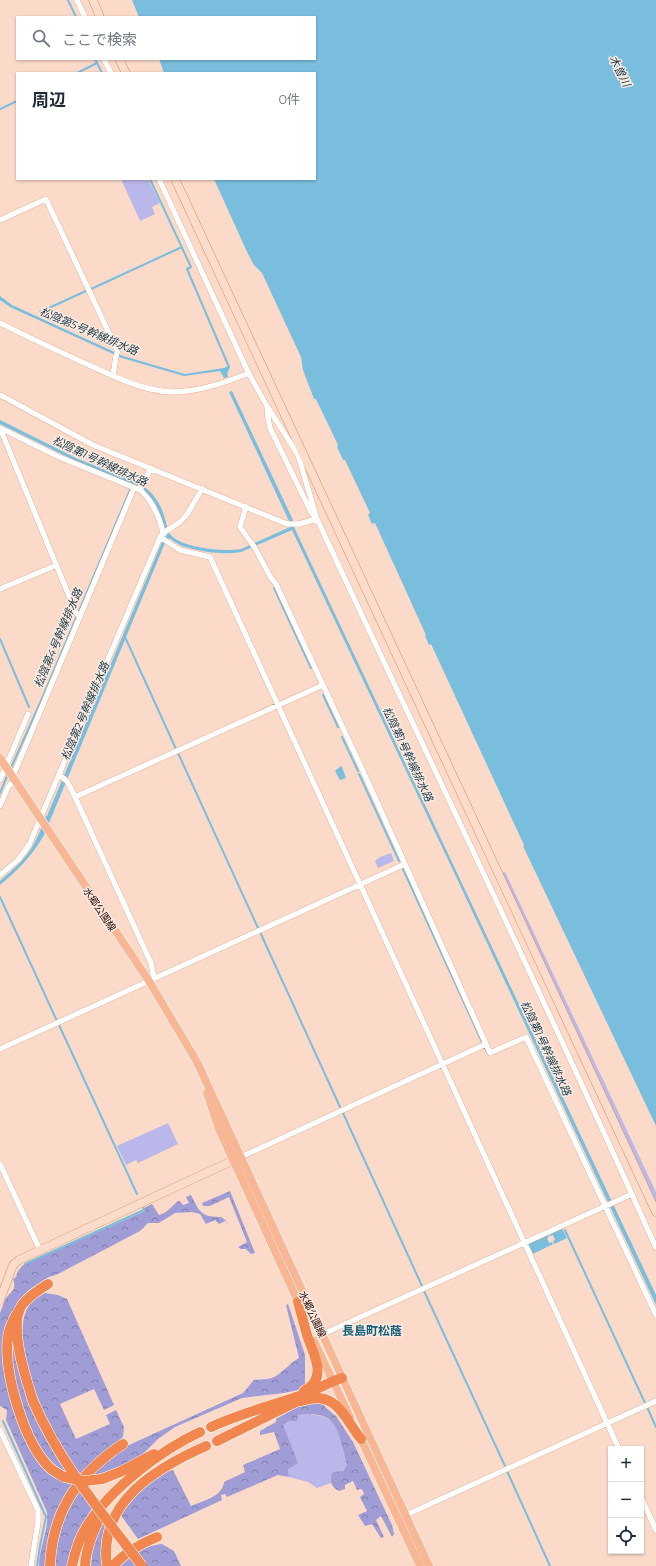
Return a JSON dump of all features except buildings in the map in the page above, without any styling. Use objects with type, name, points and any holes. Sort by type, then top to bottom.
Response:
[{"type":"highway","points":[[48,1284],[33,1293],[21,1306],[12,1323],[6,1349],[10,1380],[24,1424],[35,1446],[49,1467],[64,1477],[84,1481],[102,1479],[120,1472],[200,1432]]},
{"type":"highway","points":[[290,1402],[312,1385],[317,1374],[317,1360],[307,1336],[298,1302]]},
{"type":"highway","points":[[21,1306],[18,1322],[19,1348],[23,1368],[33,1401],[42,1421],[66,1464],[142,1566]]},
{"type":"highway","points":[[217,1441],[290,1402],[342,1378]]},
{"type":"highway","points":[[211,1427],[225,1420],[290,1402],[318,1397],[330,1400],[340,1408],[348,1422],[361,1439]]},
{"type":"highway","points":[[72,1566],[80,1539],[86,1527],[102,1506],[140,1471],[187,1438]]},
{"type":"highway","points":[[50,1566],[56,1532],[67,1503],[75,1489],[84,1476],[96,1464],[123,1444]]},
{"type":"highway","points":[[157,1537],[136,1547],[109,1564],[107,1541],[111,1525],[118,1511],[131,1493],[140,1484],[163,1469],[206,1446]]},
{"type":"highway","points":[[85,1566],[88,1548],[97,1522],[116,1492]]},
{"type":"main road","name":"水郷公園線","points":[[0,758],[152,979],[197,1062],[332,1383],[361,1439],[420,1566]]},
{"type":"main road","name":"水郷公園線","points":[[237,1158],[322,1334],[429,1566]]},
{"type":"street","points":[[77,0],[85,16]]},
{"type":"street","points":[[92,0],[100,16]]},
{"type":"street","points":[[104,60],[110,72]]},
{"type":"street","points":[[120,60],[126,72]]},
{"type":"street","points":[[160,180],[249,373],[267,406],[300,454],[317,519],[536,986],[656,1248]]},
{"type":"street","points":[[175,180],[300,454],[656,1212]]},
{"type":"street","points":[[0,220],[46,199],[118,350],[114,376]]},
{"type":"street","points":[[0,323],[114,376],[147,388],[173,392],[196,389],[225,383],[249,373]]},
{"type":"street","points":[[0,395],[93,445],[288,524],[296,524],[317,519]]},
{"type":"street","points":[[267,406],[270,428],[311,512],[317,519]]},
{"type":"street","points":[[0,428],[59,457],[139,488],[156,511],[162,535],[168,542],[180,550],[210,557],[618,1446]]},
{"type":"street","points":[[0,428],[79,615]]},
{"type":"street","points":[[0,806],[79,615],[139,488],[151,468]]},
{"type":"street","points":[[0,875],[18,860],[44,822],[60,776],[162,535],[180,522],[189,512],[199,493],[203,489]]},
{"type":"street","points":[[246,507],[240,527],[255,548],[276,584],[490,1053],[526,1037],[656,1315]]},
{"type":"street","points":[[0,589],[57,565]]},
{"type":"street","points":[[76,798],[322,685]]},
{"type":"street","points":[[0,780],[28,714]]},
{"type":"street","points":[[60,776],[68,780],[151,963],[152,979]]},
{"type":"street","points":[[0,1049],[405,864]]},
{"type":"street","points":[[0,1300],[13,1265],[19,1260],[486,1044]]},
{"type":"street","points":[[0,1164],[40,1250]]},
{"type":"street","points":[[322,1334],[632,1194]]},
{"type":"street","points":[[406,1515],[656,1401]]},
{"type":"street","points":[[0,1430],[38,1510],[38,1522],[31,1566]]},
{"type":"street","points":[[644,1504],[656,1530]]},
{"type":"shaded area","points":[[121,180],[148,180],[160,203],[152,207],[155,214],[140,221]]},
{"type":"shaded area","points":[[391,853],[394,861],[378,868],[375,861],[380,857]]},
{"type":"shaded area","points":[[505,872],[656,1192],[656,1203],[502,873]]},
{"type":"shaded area","points":[[168,1123],[178,1144],[138,1163],[136,1160],[126,1165],[117,1146]]},
{"type":"shaded area","points":[[309,1414],[320,1416],[330,1420],[333,1423],[341,1441],[347,1465],[343,1471],[330,1477],[331,1483],[317,1488],[308,1482],[289,1477],[283,1425],[298,1415]]},
{"type":"green space","points":[[230,1191],[255,1253],[251,1254],[246,1249],[241,1249],[238,1247],[247,1242],[229,1197],[210,1206],[203,1206],[202,1203]]},
{"type":"green space","points":[[191,1195],[203,1214],[221,1217],[226,1221],[228,1224],[225,1221],[219,1224],[215,1220],[206,1224],[200,1214],[192,1212],[175,1213],[159,1223],[148,1223],[140,1231],[58,1274],[49,1277],[29,1290],[19,1301],[3,1348],[35,1453],[74,1484],[47,1566],[39,1566],[39,1559],[47,1526],[47,1512],[6,1420],[7,1410],[0,1406],[0,1313],[5,1300],[14,1289],[13,1279],[16,1277],[18,1271],[23,1265],[145,1211],[144,1208],[152,1204],[159,1215],[166,1212],[178,1201],[180,1201],[183,1205],[189,1203],[186,1197]]},
{"type":"green space","points":[[45,1293],[58,1295],[67,1299],[114,1405],[104,1410],[94,1389],[60,1404],[76,1439],[110,1424],[106,1415],[116,1410],[124,1427],[123,1437],[79,1475],[60,1448],[44,1418],[30,1380],[25,1360],[22,1341],[23,1324],[27,1309],[34,1300]]},
{"type":"green space","points":[[288,1304],[305,1355],[305,1386],[298,1390],[284,1393],[242,1398],[175,1427],[158,1439],[140,1457],[107,1473],[89,1476],[118,1452],[129,1445],[243,1393],[254,1380],[268,1379],[276,1376],[299,1358],[286,1305]]},
{"type":"green space","points":[[14,1332],[16,1351],[68,1474],[56,1466],[46,1455],[37,1443],[30,1429],[20,1400],[12,1358],[11,1346]]},
{"type":"green space","points":[[306,1402],[324,1403],[325,1407],[336,1416],[353,1442],[392,1525],[394,1534],[392,1537],[381,1516],[376,1520],[384,1537],[381,1538],[372,1524],[365,1526],[358,1515],[367,1511],[360,1497],[364,1494],[362,1489],[357,1490],[353,1481],[345,1485],[345,1489],[339,1491],[332,1485],[331,1475],[333,1472],[343,1471],[347,1465],[341,1442],[334,1424],[328,1418],[306,1414],[298,1415],[297,1421],[289,1421],[283,1425],[298,1463],[288,1469],[289,1477],[278,1475],[227,1497],[225,1494],[221,1495],[222,1500],[138,1539],[120,1514],[128,1500],[159,1473],[173,1470],[191,1506],[212,1497],[220,1491],[224,1482],[245,1472],[243,1465],[280,1449],[274,1432],[260,1435],[260,1431],[276,1422],[276,1419]]},
{"type":"green space","points":[[79,1488],[93,1507],[85,1520],[68,1566],[54,1566],[59,1535],[65,1516]]},
{"type":"green space","points":[[102,1516],[108,1522],[105,1566],[91,1566],[93,1546]]},
{"type":"green space","points":[[162,1544],[174,1551],[181,1566],[116,1566],[137,1551]]},
{"type":"water","name":"木曽川","points":[[132,0],[656,0],[656,1126],[523,846],[524,845],[431,644],[429,645],[425,636],[426,635],[375,523],[372,524],[368,515],[370,513],[345,460],[343,460],[337,447],[338,445],[316,399],[314,399],[303,370],[301,357],[262,273],[254,265],[248,254],[214,180],[316,180],[316,72],[164,72],[159,60],[316,60],[316,16],[139,16]]},
{"type":"water","points":[[0,296],[12,305],[123,356],[185,374],[230,367],[227,374],[228,377],[224,378],[220,371],[184,376],[122,358],[10,307],[0,300]]},
{"type":"water","points":[[232,391],[293,520],[294,527],[656,1295],[656,1305],[292,530],[241,552],[234,553],[206,552],[192,549],[185,547],[169,538],[165,543],[44,835],[35,850],[13,874],[0,885],[0,881],[17,866],[29,852],[38,837],[162,542],[167,535],[157,507],[149,495],[143,490],[137,486],[76,461],[0,424],[0,420],[78,459],[139,483],[156,498],[169,532],[175,539],[183,543],[203,548],[234,550],[241,549],[290,527],[289,521],[229,392]]},
{"type":"water","points":[[341,766],[346,778],[340,780],[335,771]]},
{"type":"water","points":[[562,1228],[567,1238],[554,1244],[553,1241],[555,1240],[553,1235],[550,1236],[549,1234]]},
{"type":"water","points":[[548,1234],[549,1237],[547,1238],[549,1243],[552,1242],[553,1244],[533,1254],[528,1243]]},
{"type":"waterway","name":"松陰第5号幹線排水路","points":[[68,0],[76,16]]},
{"type":"waterway","name":"松陰第5号幹線排水路","points":[[96,60],[102,72]]},
{"type":"waterway","points":[[79,72],[97,63]]},
{"type":"waterway","points":[[0,109],[16,101]]},
{"type":"waterway","name":"松陰第5号幹線排水路","points":[[150,180],[191,267],[187,269],[229,367],[226,368]]},
{"type":"waterway","points":[[91,289],[182,247]]},
{"type":"waterway","points":[[40,312],[86,291]]},
{"type":"waterway","name":"松陰第4号幹線排水路","points":[[10,770],[44,694],[130,490]]},
{"type":"waterway","points":[[274,588],[311,668]]},
{"type":"waterway","points":[[125,637],[176,749]]},
{"type":"waterway","points":[[0,639],[29,707]]},
{"type":"waterway","points":[[323,695],[338,727]]},
{"type":"waterway","points":[[342,737],[358,771]]},
{"type":"waterway","points":[[178,753],[258,928]]},
{"type":"waterway","name":"松陰第4号幹線排水路","points":[[0,793],[8,774]]},
{"type":"waterway","points":[[359,774],[399,861]]},
{"type":"waterway","points":[[403,869],[482,1042]]},
{"type":"waterway","points":[[0,897],[57,1021]]},
{"type":"waterway","points":[[260,932],[340,1107]]},
{"type":"waterway","points":[[59,1025],[137,1194]]},
{"type":"waterway","points":[[485,1048],[487,1052]]},
{"type":"waterway","points":[[343,1113],[422,1286]]},
{"type":"waterway","points":[[25,1264],[144,1210],[143,1208]]},
{"type":"waterway","points":[[565,1230],[645,1403]]},
{"type":"waterway","points":[[424,1291],[505,1466]]},
{"type":"waterway","points":[[647,1407],[656,1427]]},
{"type":"waterway","points":[[3,1421],[46,1517],[37,1566]]},
{"type":"waterway","points":[[507,1471],[550,1566]]},
{"type":"district","name":"長島町松蔭","points":[[372,1331]]},
{"type":"water label","name":"松陰第1号幹線排水路","points":[[100,461]]},
{"type":"water label","name":"松陰第2号幹線排水路","points":[[85,711]]},
{"type":"water label","name":"松陰第1号幹線排水路","points":[[408,754]]},
{"type":"water label","name":"松陰第1号幹線排水路","points":[[546,1048]]}]
